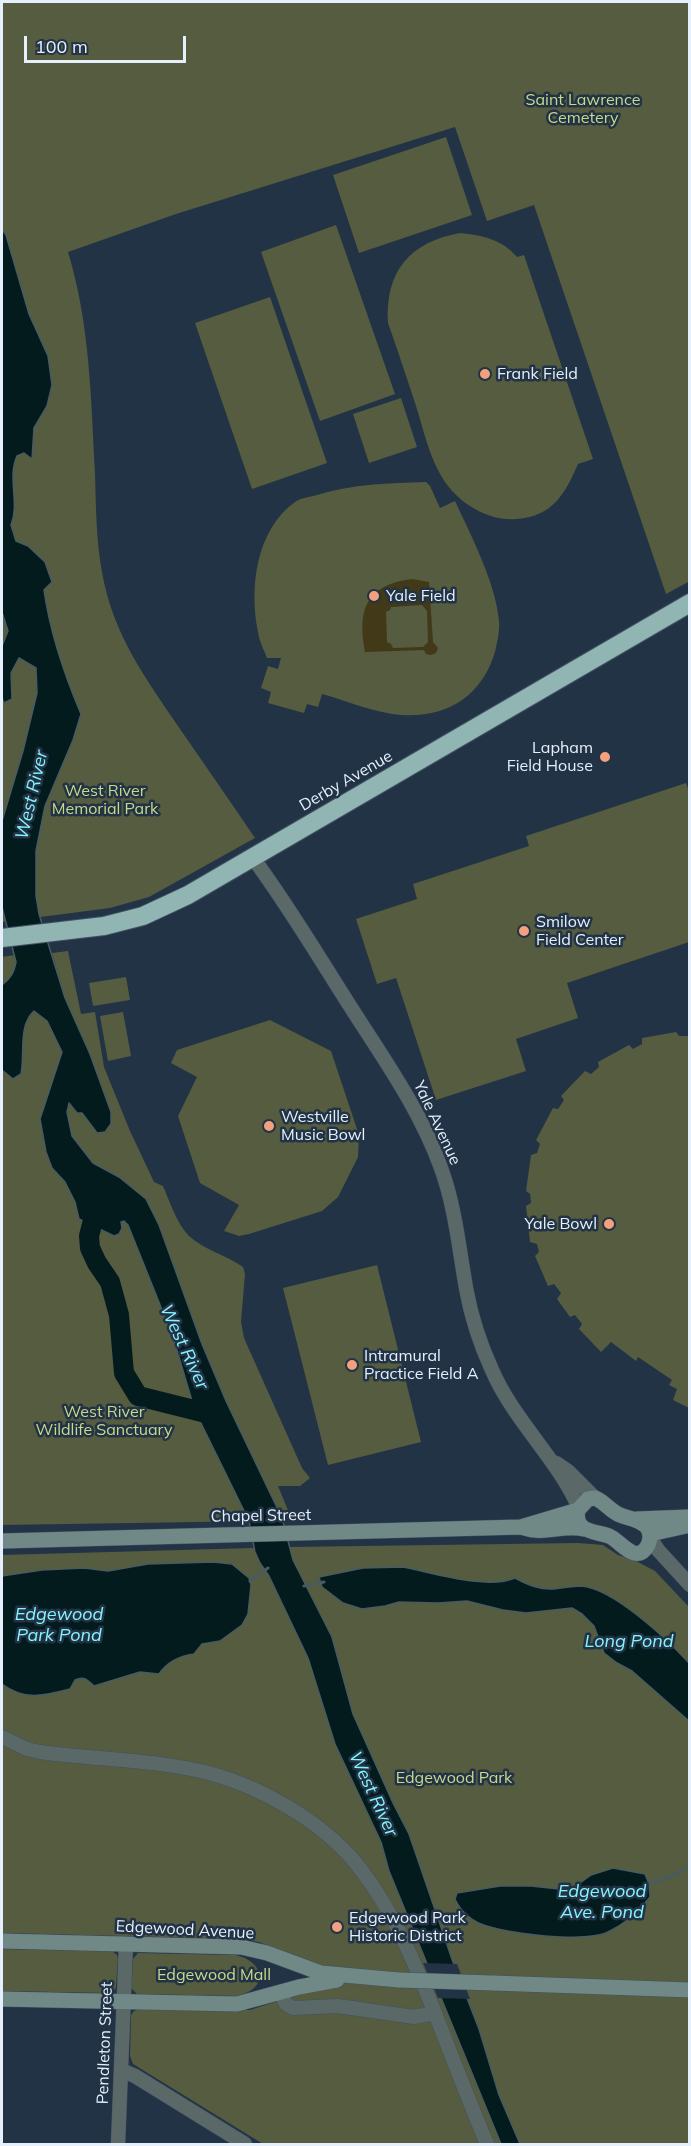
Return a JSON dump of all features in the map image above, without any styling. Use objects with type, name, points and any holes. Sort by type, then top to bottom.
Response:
[{"type":"highway","name":"Derby Avenue","points":[[4,938],[104,926],[142,916],[188,895],[690,603]]},
{"type":"street","name":"Yale Avenue","points":[[253,858],[289,910],[398,1081],[424,1126],[442,1170],[452,1205],[466,1291],[483,1348],[501,1392],[570,1489],[578,1509]]},
{"type":"street","name":"Yale Avenue","points":[[549,1458],[568,1471],[595,1498]]},
{"type":"street","name":"Chapel Street","points":[[2,1541],[521,1527],[578,1509],[588,1499],[595,1498]]},
{"type":"street","points":[[595,1498],[621,1516],[637,1519],[690,1516]]},
{"type":"street","points":[[578,1509],[577,1520],[584,1529]]},
{"type":"street","points":[[637,1519],[647,1527],[658,1550],[689,1584]]},
{"type":"street","points":[[650,1536],[690,1525]]},
{"type":"street","name":"Chapel Street","points":[[521,1527],[536,1532],[572,1526],[612,1537],[626,1550],[633,1553],[640,1552]]},
{"type":"street","points":[[650,1536],[648,1544],[640,1552],[647,1554],[689,1584]]},
{"type":"street","points":[[2,1737],[27,1749],[40,1752],[176,1767],[217,1776],[256,1791],[297,1814],[338,1845],[373,1888],[404,1939],[487,2145]]},
{"type":"street","name":"Edgewood Avenue","points":[[2,1941],[241,1947],[267,1953],[321,1973],[399,1980]]},
{"type":"street","name":"Pendleton Street","points":[[118,2145],[126,1944]]},
{"type":"street","name":"Edgewood Avenue","points":[[2,1999],[237,2004],[333,1980],[399,1980],[690,1990]]},
{"type":"street","points":[[280,1992],[286,2004],[293,2008],[338,2007],[414,2017],[435,2013]]},
{"type":"street","points":[[121,2070],[135,2076],[245,2145]]},
{"type":"green space","name":"Saint Lawrence Cemetery","points":[[2,2],[690,2],[690,581],[666,594],[534,205],[487,221],[455,127],[176,214],[68,252],[85,334],[97,535],[107,595],[122,636],[132,655],[255,838],[149,897],[110,908],[2,922]]},
{"type":"green space","points":[[446,137],[472,215],[359,253],[333,175]]},
{"type":"green space","points":[[336,225],[395,394],[320,421],[261,252]]},
{"type":"green space","points":[[460,233],[492,239],[505,246],[517,257],[524,255],[593,459],[578,464],[568,485],[556,502],[540,513],[529,517],[505,519],[482,513],[462,500],[445,482],[429,448],[388,323],[391,288],[404,262],[427,244],[442,237]]},
{"type":"green space","points":[[270,297],[327,463],[252,489],[195,323]]},
{"type":"green space","points":[[401,398],[417,447],[369,463],[353,414]]},
{"type":"green space","name":"Yale Field","points":[[426,482],[440,508],[455,501],[482,560],[493,591],[499,633],[495,652],[481,681],[472,692],[448,708],[418,715],[381,712],[322,694],[318,707],[307,704],[304,713],[268,703],[271,692],[261,688],[268,666],[278,669],[281,658],[267,658],[260,642],[255,615],[255,579],[264,544],[282,514],[295,502],[331,491],[358,486]]},
{"type":"green space","name":"Smilow Field Center","points":[[686,783],[690,794],[689,942],[567,983],[578,1018],[516,1039],[526,1071],[436,1100],[396,978],[377,984],[356,919],[417,899],[413,884],[529,846],[526,836]]},
{"type":"green space","points":[[68,951],[81,1014],[95,1012],[104,1067],[154,1182],[163,1186],[177,1219],[189,1236],[201,1245],[243,1267],[245,1274],[241,1322],[244,1338],[302,1468],[310,1478],[300,1486],[278,1486],[292,1520],[282,1518],[226,1401],[202,1344],[159,1225],[146,1200],[119,1177],[93,1163],[72,1137],[67,1112],[69,1102],[82,1113],[97,1133],[105,1132],[111,1124],[111,1112],[90,1054],[65,998],[52,953]]},
{"type":"green space","name":"West River Wildlife Sanctuary","points":[[28,953],[69,1038],[56,1113],[64,1155],[133,1216],[262,1521],[2,1525],[2,957]]},
{"type":"green space","points":[[126,977],[130,1000],[93,1006],[89,983]]},
{"type":"green space","points":[[123,1012],[131,1056],[108,1061],[100,1016]]},
{"type":"green space","name":"Westville Music Bowl","points":[[270,1020],[331,1051],[359,1135],[358,1157],[338,1197],[322,1211],[239,1236],[224,1231],[239,1205],[200,1183],[178,1116],[197,1077],[171,1063],[177,1050]]},
{"type":"green space","name":"Yale Bowl","points":[[676,1032],[679,1036],[690,1036],[689,1408],[673,1400],[677,1389],[669,1385],[672,1380],[638,1357],[636,1361],[611,1342],[601,1352],[579,1329],[582,1324],[575,1315],[570,1317],[557,1299],[561,1293],[554,1284],[548,1286],[535,1256],[539,1252],[537,1244],[530,1242],[526,1206],[531,1203],[530,1194],[526,1191],[531,1155],[537,1153],[540,1144],[536,1140],[553,1108],[558,1109],[564,1100],[561,1096],[585,1071],[591,1074],[599,1067],[598,1062],[629,1045],[633,1049],[642,1044],[642,1038]]},
{"type":"green space","name":"Intramural Practice Field A","points":[[377,1265],[421,1442],[328,1465],[283,1288]]},
{"type":"green space","name":"Edgewood Park","points":[[578,1543],[603,1545],[618,1555],[655,1571],[689,1607],[689,2144],[263,2144],[133,2064],[130,2056],[131,2015],[139,2009],[250,2010],[314,1989],[316,1965],[259,1942],[241,1939],[2,1933],[2,1555],[289,1547]]},
{"type":"green space","name":"Edgewood Mall","points":[[2,1949],[112,1951],[118,1959],[116,1987],[114,1991],[106,1993],[2,1991]]},
{"type":"green space","name":"Edgewood Mall","points":[[138,1953],[236,1955],[254,1964],[260,1976],[254,1988],[236,1996],[137,1994],[131,1988],[133,1959]]},
{"type":"sand","points":[[412,579],[429,582],[433,642],[438,648],[436,653],[426,654],[424,650],[365,652],[362,623],[368,602],[375,593],[396,582]],"holes":[[[422,605],[427,611],[428,642],[423,647],[393,648],[387,642],[386,612],[391,607]]]},
{"type":"water","name":"West River","points":[[2,229],[6,235],[29,314],[48,356],[52,385],[47,406],[34,428],[32,459],[24,453],[17,456],[14,464],[14,508],[11,525],[16,541],[28,546],[45,562],[52,582],[44,590],[50,622],[63,669],[81,714],[73,740],[45,806],[36,851],[36,896],[39,914],[65,998],[90,1054],[111,1112],[111,1124],[105,1132],[97,1133],[82,1113],[77,1113],[69,1103],[67,1112],[72,1136],[93,1163],[119,1177],[146,1199],[159,1225],[202,1344],[226,1401],[282,1518],[293,1560],[332,1637],[353,1714],[409,1834],[453,1962],[479,2029],[499,2095],[520,2144],[501,2144],[389,1871],[381,1842],[335,1744],[308,1658],[269,1576],[260,1563],[255,1552],[249,1521],[195,1411],[173,1337],[128,1225],[124,1221],[121,1222],[122,1228],[119,1234],[114,1236],[79,1219],[75,1202],[65,1182],[52,1168],[46,1152],[40,1119],[62,1052],[47,1021],[34,1011],[29,1017],[24,1032],[21,1074],[13,1079],[2,1070],[2,985],[11,975],[16,962],[2,907],[2,821],[37,693],[36,668],[19,658],[11,673],[12,699],[4,703],[2,698],[2,646],[8,631],[2,612]]},
{"type":"water","name":"Edgewood Park Pond","points":[[213,1562],[232,1564],[249,1578],[251,1585],[248,1614],[242,1625],[220,1641],[202,1644],[194,1654],[174,1660],[159,1674],[140,1672],[94,1686],[81,1678],[75,1680],[70,1689],[34,1696],[19,1693],[2,1684],[2,1576],[42,1570],[84,1568],[108,1571],[148,1564]]},
{"type":"water","name":"Long Pond","points":[[403,1567],[475,1581],[490,1582],[515,1578],[544,1589],[582,1586],[609,1596],[640,1617],[689,1663],[689,1721],[632,1671],[604,1653],[594,1626],[572,1608],[526,1613],[467,1601],[399,1602],[362,1609],[343,1603],[322,1587],[319,1577],[363,1568]]},
{"type":"water","name":"Edgewood Ave. Pond","points":[[613,1868],[645,1874],[650,1897],[626,1921],[608,1932],[597,1935],[545,1936],[492,1928],[469,1917],[455,1899],[457,1893],[500,1886],[559,1889],[576,1886],[591,1875]]},
{"type":"pier","points":[[423,1963],[457,1964],[470,1999],[438,1998]]},
{"type":"waterway","points":[[98,1201],[89,1236],[90,1248],[110,1282],[119,1315],[124,1373],[138,1396],[214,1415]]},
{"type":"waterway","points":[[250,1581],[268,1568]]},
{"type":"waterway","points":[[304,1586],[324,1582]]},
{"type":"waterway","points":[[649,1884],[672,1876],[690,1865]]},
{"type":"place","name":"Frank Field","points":[[485,374]]},
{"type":"place","name":"Yale Field","points":[[374,596]]},
{"type":"place","name":"Lapham Field House","points":[[605,757]]},
{"type":"place","name":"Smilow Field Center","points":[[524,931]]},
{"type":"place","name":"Westville Music Bowl","points":[[269,1126]]},
{"type":"place","name":"Yale Bowl","points":[[609,1224]]},
{"type":"place","name":"Intramural Practice Field A","points":[[352,1365]]},
{"type":"place","name":"Edgewood Park Historic District","points":[[337,1927]]},
{"type":"park label","name":"West River Memorial Park","points":[[105,800]]}]
